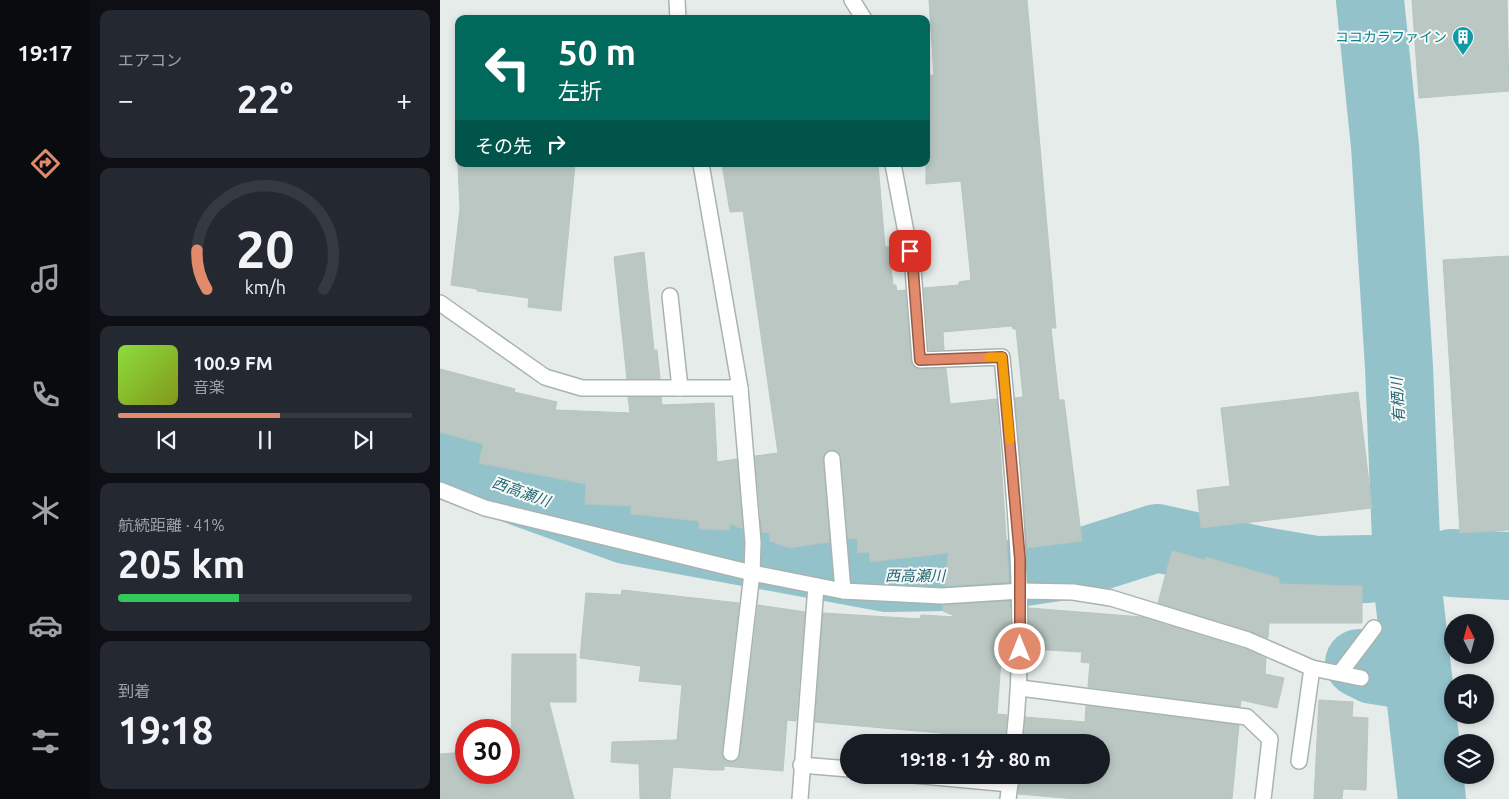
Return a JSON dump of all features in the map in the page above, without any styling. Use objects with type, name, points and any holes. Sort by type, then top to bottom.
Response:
[{"type":"street","points":[[677,0],[678,15]]},
{"type":"street","points":[[852,0],[861,15]]},
{"type":"street","points":[[702,167],[740,388],[753,542],[752,573],[731,752]]},
{"type":"street","points":[[894,167],[913,269],[920,360],[1002,357],[1021,586],[1020,688],[1015,734]]},
{"type":"street","points":[[670,296],[680,388]]},
{"type":"street","points":[[440,303],[545,377],[582,388],[740,388]]},
{"type":"street","points":[[832,460],[842,560],[843,591]]},
{"type":"street","points":[[440,490],[485,508],[752,573],[843,591],[942,596],[1021,586],[1111,598],[1248,640],[1312,668],[1360,678]]},
{"type":"street","points":[[800,799],[801,765],[816,586]]},
{"type":"street","points":[[1340,674],[1374,628]]},
{"type":"street","points":[[1299,761],[1312,668]]},
{"type":"street","points":[[1020,688],[1248,717],[1270,739],[1263,799]]},
{"type":"street","points":[[801,765],[840,768]]},
{"type":"street","points":[[1008,799],[1010,784]]},
{"type":"building","points":[[929,0],[1027,0],[1056,328],[1051,328],[1059,400],[1064,400],[1082,541],[1027,548],[1015,398],[1023,397],[1016,329],[1013,329],[1012,326],[943,332],[944,350],[929,350],[924,288],[959,285],[959,282],[971,280],[961,181],[926,184],[926,167],[930,167],[930,76],[934,75]]},
{"type":"building","name":"ココカラファイン","points":[[1412,0],[1507,0],[1509,91],[1419,98]]},
{"type":"building","points":[[458,167],[575,167],[561,311],[528,307],[529,298],[477,291],[477,289],[451,285],[460,209]]},
{"type":"building","points":[[722,167],[878,167],[885,247],[889,247],[893,285],[896,285],[897,291],[905,290],[912,365],[920,369],[946,368],[950,404],[997,399],[1009,582],[945,586],[948,553],[870,562],[869,552],[858,553],[857,538],[848,539],[841,458],[836,450],[826,452],[823,459],[830,542],[789,548],[770,541],[769,533],[762,532],[755,456],[778,453],[743,211],[730,212]]},
{"type":"building","points":[[644,252],[654,350],[657,350],[660,379],[627,379],[614,257]]},
{"type":"building","points":[[1509,256],[1509,530],[1460,533],[1443,260]]},
{"type":"building","points":[[440,369],[515,389],[514,392],[557,402],[555,410],[630,413],[628,397],[661,397],[662,405],[714,403],[717,462],[737,459],[743,529],[730,524],[729,530],[699,529],[699,521],[631,514],[631,506],[585,504],[586,484],[479,463],[483,444],[440,432]]},
{"type":"building","points":[[1358,392],[1372,508],[1201,528],[1197,490],[1230,486],[1221,408]]},
{"type":"building","points":[[1172,551],[1205,560],[1205,557],[1279,578],[1279,584],[1362,586],[1362,623],[1269,623],[1268,638],[1158,603]]},
{"type":"building","points":[[622,590],[739,603],[722,752],[723,757],[729,762],[735,761],[740,754],[758,605],[805,612],[796,721],[787,720],[783,771],[724,766],[724,770],[673,767],[670,799],[640,799],[639,764],[611,762],[612,742],[677,740],[682,685],[639,681],[641,666],[580,658],[586,593],[621,595]]},
{"type":"building","points":[[1010,601],[1010,647],[1002,647],[997,714],[1007,715],[1006,734],[952,734],[815,722],[823,613],[920,619],[921,615],[957,617],[943,611],[943,605]]},
{"type":"building","points":[[1029,608],[1142,617],[1245,649],[1266,658],[1265,674],[1284,678],[1277,708],[1241,700],[1240,707],[1088,687],[1090,663],[1081,662],[1082,652],[1029,649]]},
{"type":"building","points":[[512,654],[576,654],[576,702],[549,702],[574,799],[440,799],[440,754],[455,753],[455,784],[520,784],[520,719],[511,719]]},
{"type":"building","points":[[1319,700],[1353,702],[1352,717],[1368,718],[1366,790],[1343,789],[1342,799],[1314,799]]},
{"type":"building","points":[[1086,706],[1239,725],[1232,799],[1076,799],[1018,794],[1019,784],[1110,784],[1110,734],[1024,734],[1025,717],[1085,722]]},
{"type":"waterway","name":"有栖川","points":[[1370,0],[1385,146],[1399,367],[1408,589],[1432,799]]},
{"type":"waterway","name":"西高瀬川","points":[[440,463],[626,530],[887,578],[999,576],[1072,565],[1157,538],[1257,560],[1316,570],[1369,569]]},
{"type":"waterway","name":"西高瀬川","points":[[1451,563],[1509,566]]},
{"type":"waterway","points":[[1359,663],[1373,670],[1417,677]]},
{"type":"slow traffic","points":[[989,357],[1002,357],[1010,440]]},
{"type":"place","name":"ココカラファイン","points":[[1463,56]]},
{"type":"route","points":[[910,251],[920,360],[1002,357],[1020,559],[1020,649]]}]
